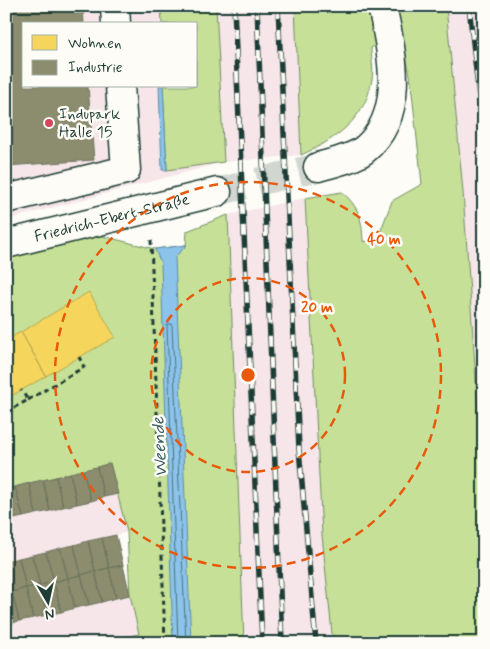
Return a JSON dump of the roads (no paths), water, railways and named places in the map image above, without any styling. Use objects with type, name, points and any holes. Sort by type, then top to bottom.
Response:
[{"type":"street","points":[[115,6],[116,22]]},
{"type":"street","points":[[318,167],[363,151],[382,128],[388,114],[394,79],[382,6]]},
{"type":"street","points":[[6,200],[126,170],[120,88]]},
{"type":"street","name":"Friedrich-Ebert-Straße","points":[[6,244],[217,192]]},
{"type":"water","points":[[159,88],[163,88],[167,170],[162,170]]},
{"type":"water","points":[[187,245],[175,257],[191,643],[173,643],[161,264],[155,249]]},
{"type":"tunnel","points":[[217,192],[318,167]]},
{"type":"railway","points":[[234,6],[262,643]]},
{"type":"railway","points":[[257,6],[282,643]]},
{"type":"railway","points":[[278,6],[299,449],[316,643]]},
{"type":"railway","points":[[469,6],[484,143]]},
{"type":"place","name":"Indupark Halle 15","points":[[49,123]]},
{"type":"water label","name":"Weende","points":[[160,447]]}]
